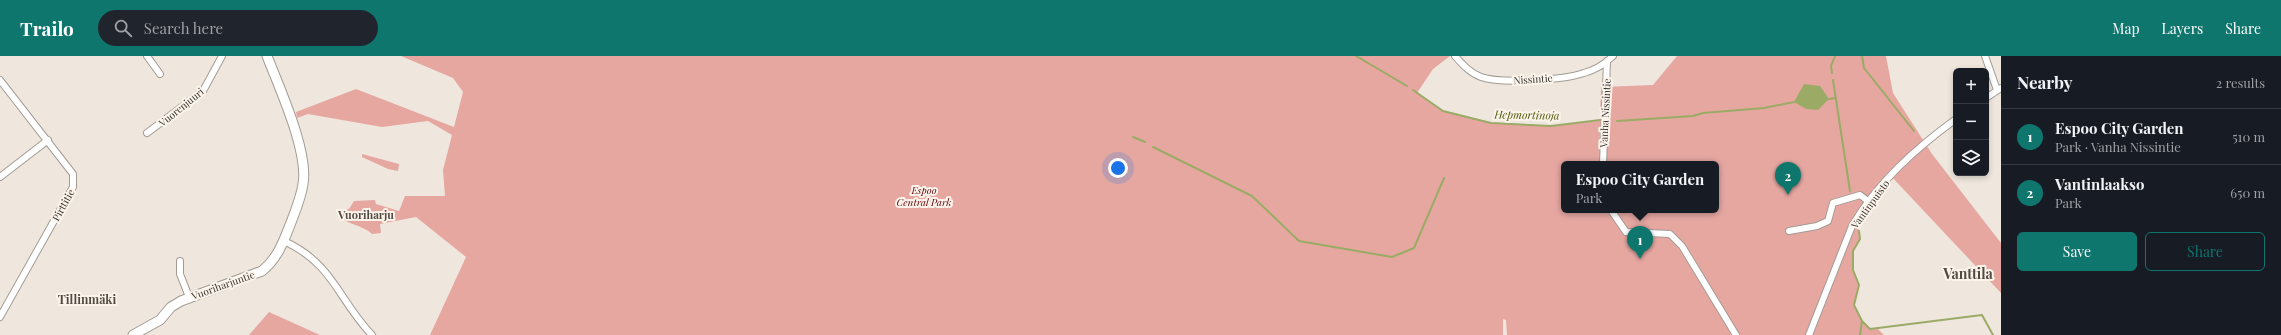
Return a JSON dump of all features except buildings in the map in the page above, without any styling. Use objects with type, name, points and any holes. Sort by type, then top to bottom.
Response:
[{"type":"street","points":[[146,56],[160,74]]},
{"type":"street","name":"Vuorenjuuri","points":[[147,133],[203,91],[222,56]]},
{"type":"street","name":"Vuoriharjuntie","points":[[133,335],[160,320],[171,307],[189,297],[255,275],[270,264],[284,241],[302,193],[304,171],[294,126],[267,56]]},
{"type":"street","name":"Nissintie","points":[[1456,56],[1470,72],[1481,77],[1504,81],[1583,74],[1607,62],[1613,56]]},
{"type":"street","points":[[1985,56],[1999,89],[1989,96]]},
{"type":"street","name":"Vanha Nissintie","points":[[1603,161],[1607,62]]},
{"type":"street","name":"Pirttitie","points":[[0,80],[73,174],[73,187],[0,317]]},
{"type":"street","name":"Vantinpuisto","points":[[1809,335],[1852,226],[1894,170],[1923,144],[1953,122]]},
{"type":"street","points":[[0,177],[48,140]]},
{"type":"street","points":[[1789,231],[1817,226],[1828,221],[1833,203],[1860,195],[1869,202]]},
{"type":"street","points":[[1613,213],[1626,232],[1670,234],[1682,246],[1736,335]]},
{"type":"street","points":[[284,241],[298,247],[326,270],[372,335]]},
{"type":"street","points":[[180,261],[180,274],[189,297]]},
{"type":"green space","name":"Espoo Central Park","points":[[401,56],[1450,56],[1433,69],[1417,93],[1443,111],[1491,123],[1551,126],[1600,120],[1601,87],[1653,85],[1677,56],[1886,56],[1893,93],[1932,154],[2001,243],[2001,293],[1890,175],[1857,217],[1860,239],[1853,251],[1853,270],[1859,285],[1854,305],[1862,321],[1870,329],[1877,328],[1884,335],[1507,335],[1506,320],[1503,319],[1503,335],[430,335],[466,257],[416,217],[380,224],[381,233],[372,234],[338,216],[339,211],[349,209],[354,201],[375,200],[376,204],[399,211],[405,196],[445,196],[443,170],[452,135],[428,121],[382,127],[308,114],[297,118],[296,112],[356,89],[454,127],[463,92],[453,78]]},
{"type":"green space","points":[[362,154],[399,164],[398,171],[388,169],[362,157]]},
{"type":"green space","points":[[269,312],[320,335],[249,335]]},
{"type":"shaded area","points":[[1804,84],[1820,86],[1829,99],[1818,110],[1806,109],[1794,102]]},
{"type":"waterway","name":"Hepmortinoja","points":[[1356,56],[1407,86]]},
{"type":"waterway","points":[[1832,73],[1831,66],[1835,56]]},
{"type":"waterway","points":[[1862,56],[1864,68],[1914,131]]},
{"type":"waterway","points":[[1833,80],[1850,191]]},
{"type":"waterway","name":"Hepmortinoja","points":[[1413,90],[1443,111],[1491,123],[1551,126],[1600,120]]},
{"type":"waterway","points":[[1829,99],[1835,98]]},
{"type":"waterway","name":"Hepmortinoja","points":[[1617,121],[1693,116],[1703,113],[1764,108],[1794,102]]},
{"type":"waterway","points":[[1133,137],[1145,142]]},
{"type":"waterway","points":[[1153,147],[1252,196],[1299,241],[1392,257],[1414,248],[1444,178]]},
{"type":"waterway","points":[[1859,231],[1860,239],[1853,251],[1853,270],[1859,285],[1854,305],[1862,321],[1860,335]]},
{"type":"waterway","points":[[1862,321],[1870,329],[1982,315],[1993,335]]},
{"type":"place","name":"Vantinlaakso","points":[[1788,195]]},
{"type":"place","name":"Espoo City Garden","points":[[1640,259]]},
{"type":"district","name":"Vuoriharju","points":[[366,215]]},
{"type":"district","name":"Vanttila","points":[[1968,274]]},
{"type":"district","name":"Tillinmäki","points":[[87,300]]}]
